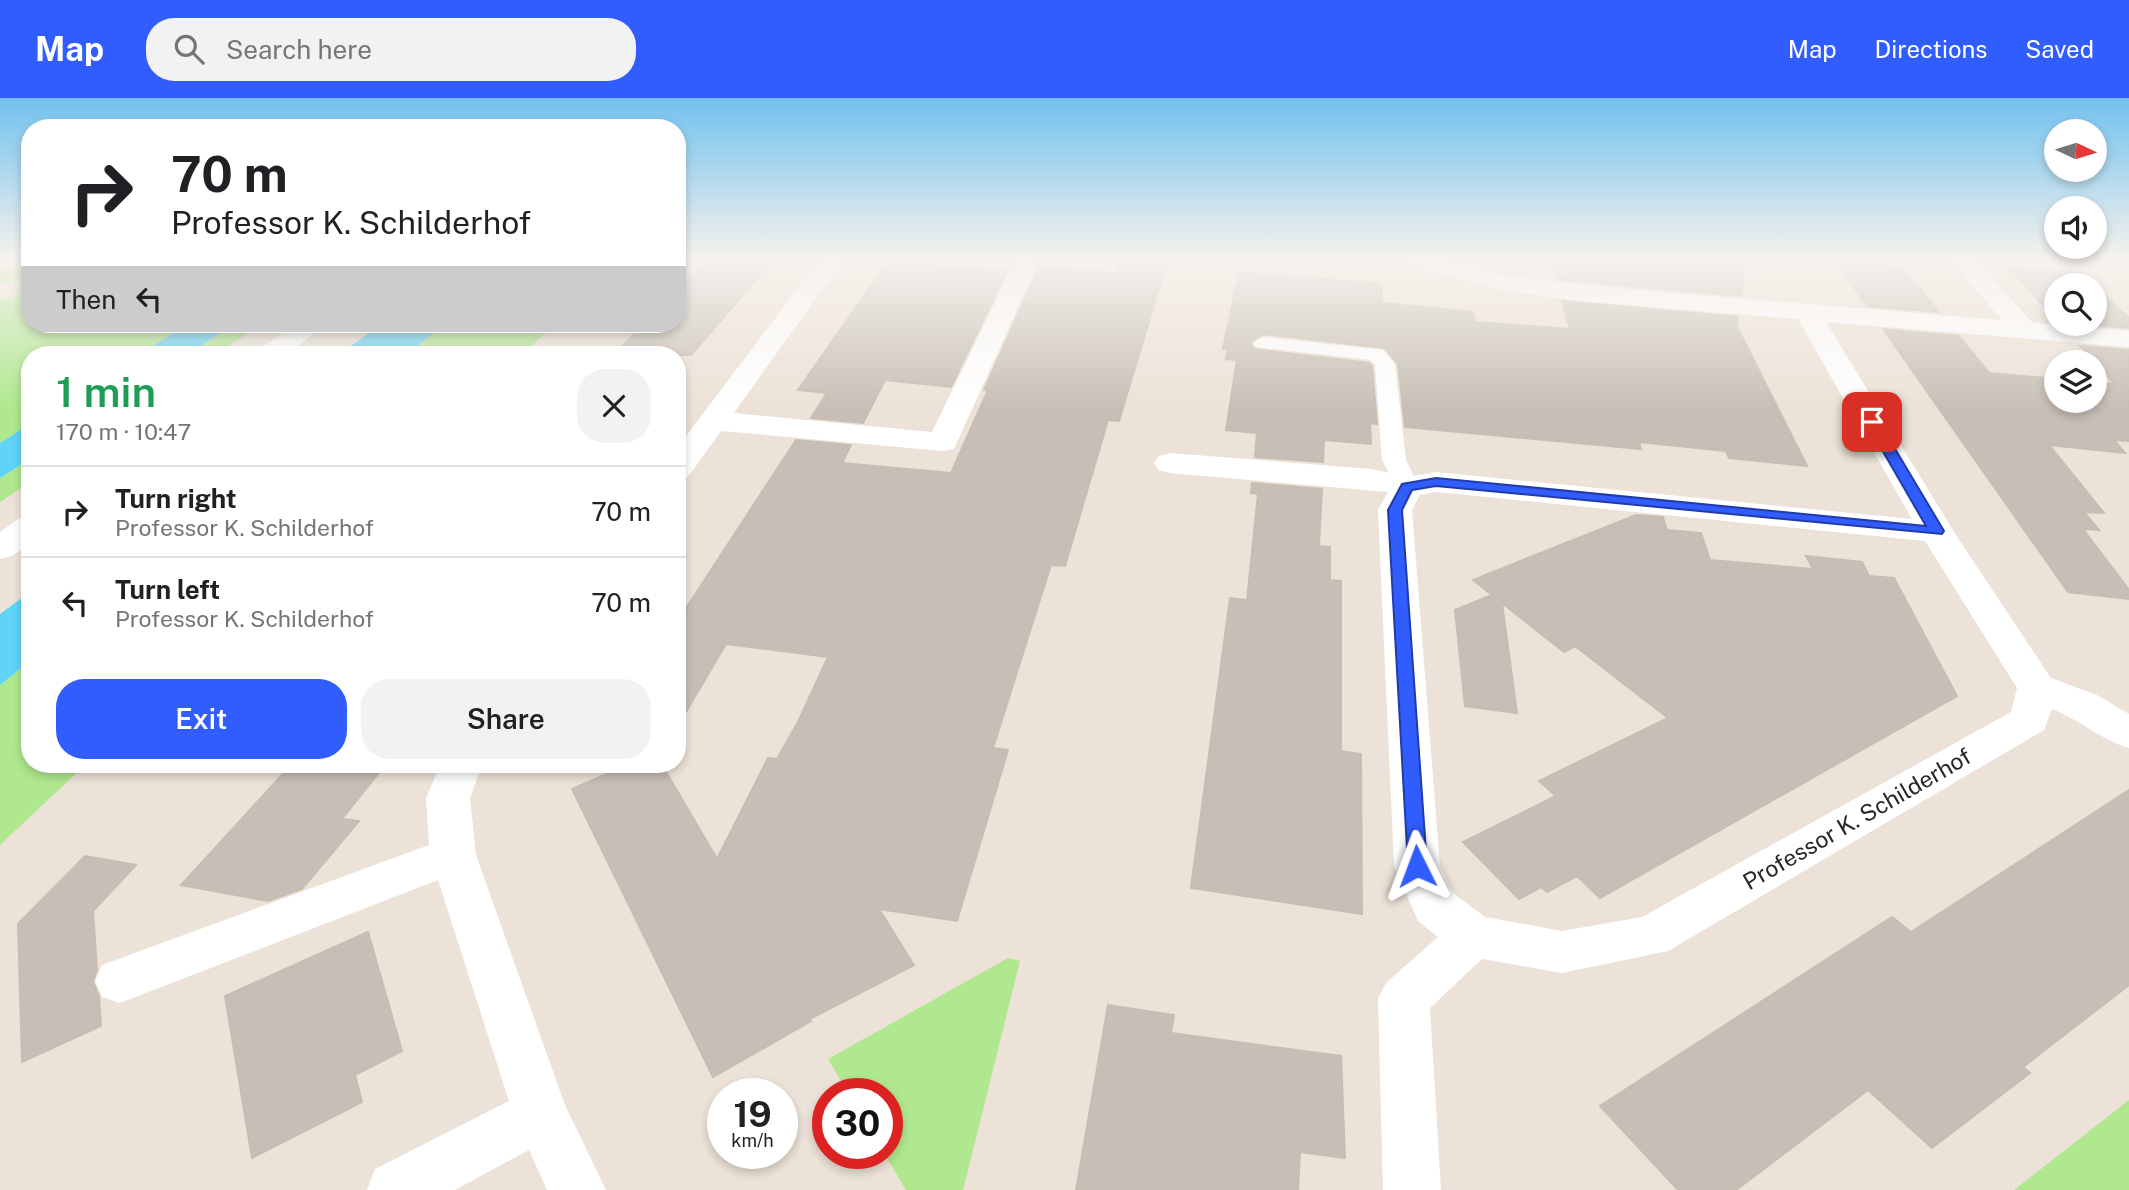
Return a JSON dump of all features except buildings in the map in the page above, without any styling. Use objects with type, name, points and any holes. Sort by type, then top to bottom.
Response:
[{"type":"street","points":[[686,459],[795,310]]},
{"type":"street","points":[[716,421],[943,442],[1004,310]]},
{"type":"street","points":[[1784,310],[2129,340]]},
{"type":"street","points":[[2007,310],[2026,331]]},
{"type":"street","points":[[1807,312],[1937,531],[2037,688],[2083,705],[2129,733]]},
{"type":"street","points":[[282,346],[300,333]]},
{"type":"street","points":[[1170,463],[1372,480],[1407,487],[1436,482],[1937,531]]},
{"type":"street","name":"Professor K. Schilderhof","points":[[1407,487],[1395,510],[1417,866],[1435,907],[1473,936],[1562,952],[1651,936],[2029,720],[2037,688]]},
{"type":"street","points":[[0,548],[21,533]]},
{"type":"street","points":[[458,773],[448,798],[453,855],[541,1114],[578,1190]]},
{"type":"street","points":[[120,981],[453,855]]},
{"type":"street","points":[[1412,1190],[1404,999],[1473,936]]},
{"type":"street","points":[[396,1190],[541,1114]]},
{"type":"lane","points":[[1263,343],[1376,354],[1385,364],[1394,460],[1407,487]]},
{"type":"green space","points":[[0,310],[21,310],[21,333],[173,333],[153,346],[21,346],[21,430],[0,443]]},
{"type":"green space","points":[[220,333],[248,333],[229,346],[201,346]]},
{"type":"green space","points":[[434,333],[545,333],[532,346],[417,346]]},
{"type":"green space","points":[[21,465],[21,488],[0,502],[0,478]]},
{"type":"green space","points":[[21,668],[21,773],[76,773],[0,845],[0,685]]},
{"type":"green space","points":[[1008,958],[1020,961],[963,1190],[906,1190],[894,1169],[903,1169],[903,1078],[839,1078],[828,1059]]},
{"type":"green space","points":[[2129,1100],[2129,1190],[2014,1190]]},
{"type":"water","points":[[173,333],[220,333],[201,346],[153,346]]},
{"type":"water","points":[[369,333],[434,333],[417,346],[351,346]]},
{"type":"water","points":[[21,430],[21,465],[0,478],[0,443]]},
{"type":"water","points":[[21,599],[21,668],[0,685],[0,614]]},
{"type":"route","points":[[1417,866],[1395,510],[1407,487],[1436,482],[1772,517],[1937,531],[1872,422]]}]
